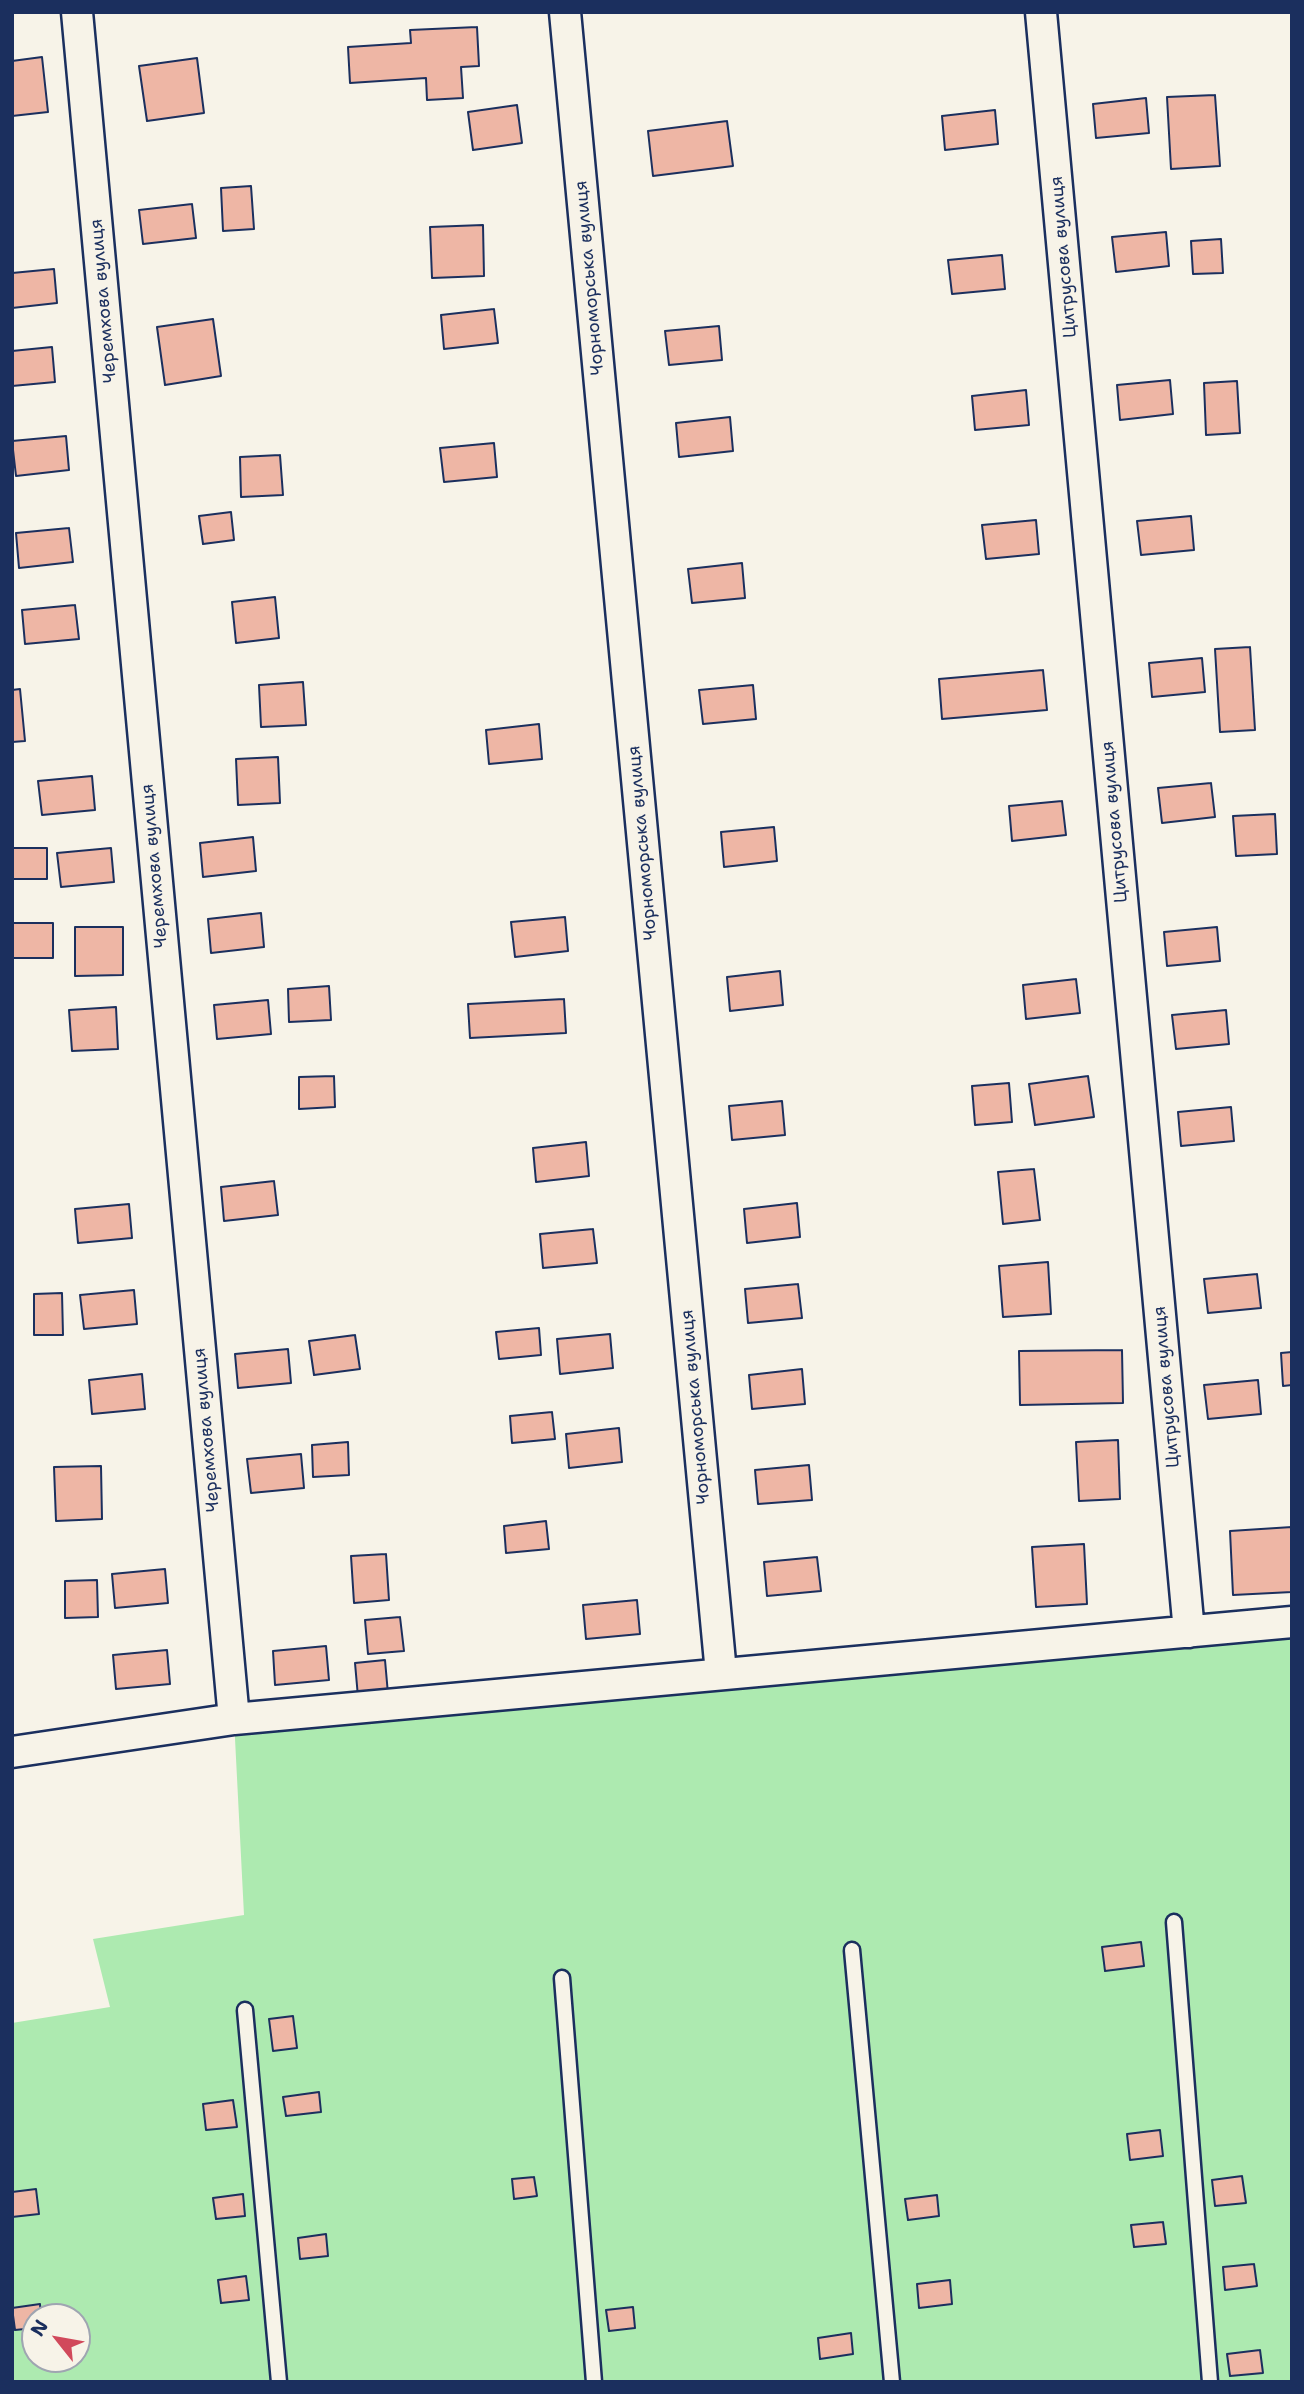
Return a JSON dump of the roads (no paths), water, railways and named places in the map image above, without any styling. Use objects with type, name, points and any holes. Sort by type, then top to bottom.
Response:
[{"type":"street","name":"Черемхова вулиця","points":[[77,12],[234,1719]]},
{"type":"street","name":"Чорноморська вулиця","points":[[565,12],[722,1673]]},
{"type":"street","name":"Цитрусова вулиця","points":[[1041,12],[1189,1632]]},
{"type":"street","points":[[12,1752],[234,1719],[1292,1622]]},
{"type":"lane","points":[[1174,1922],[1210,2382]]},
{"type":"lane","points":[[852,1950],[892,2382]]},
{"type":"lane","points":[[562,1978],[594,2382]]},
{"type":"lane","points":[[245,2010],[279,2382]]}]
